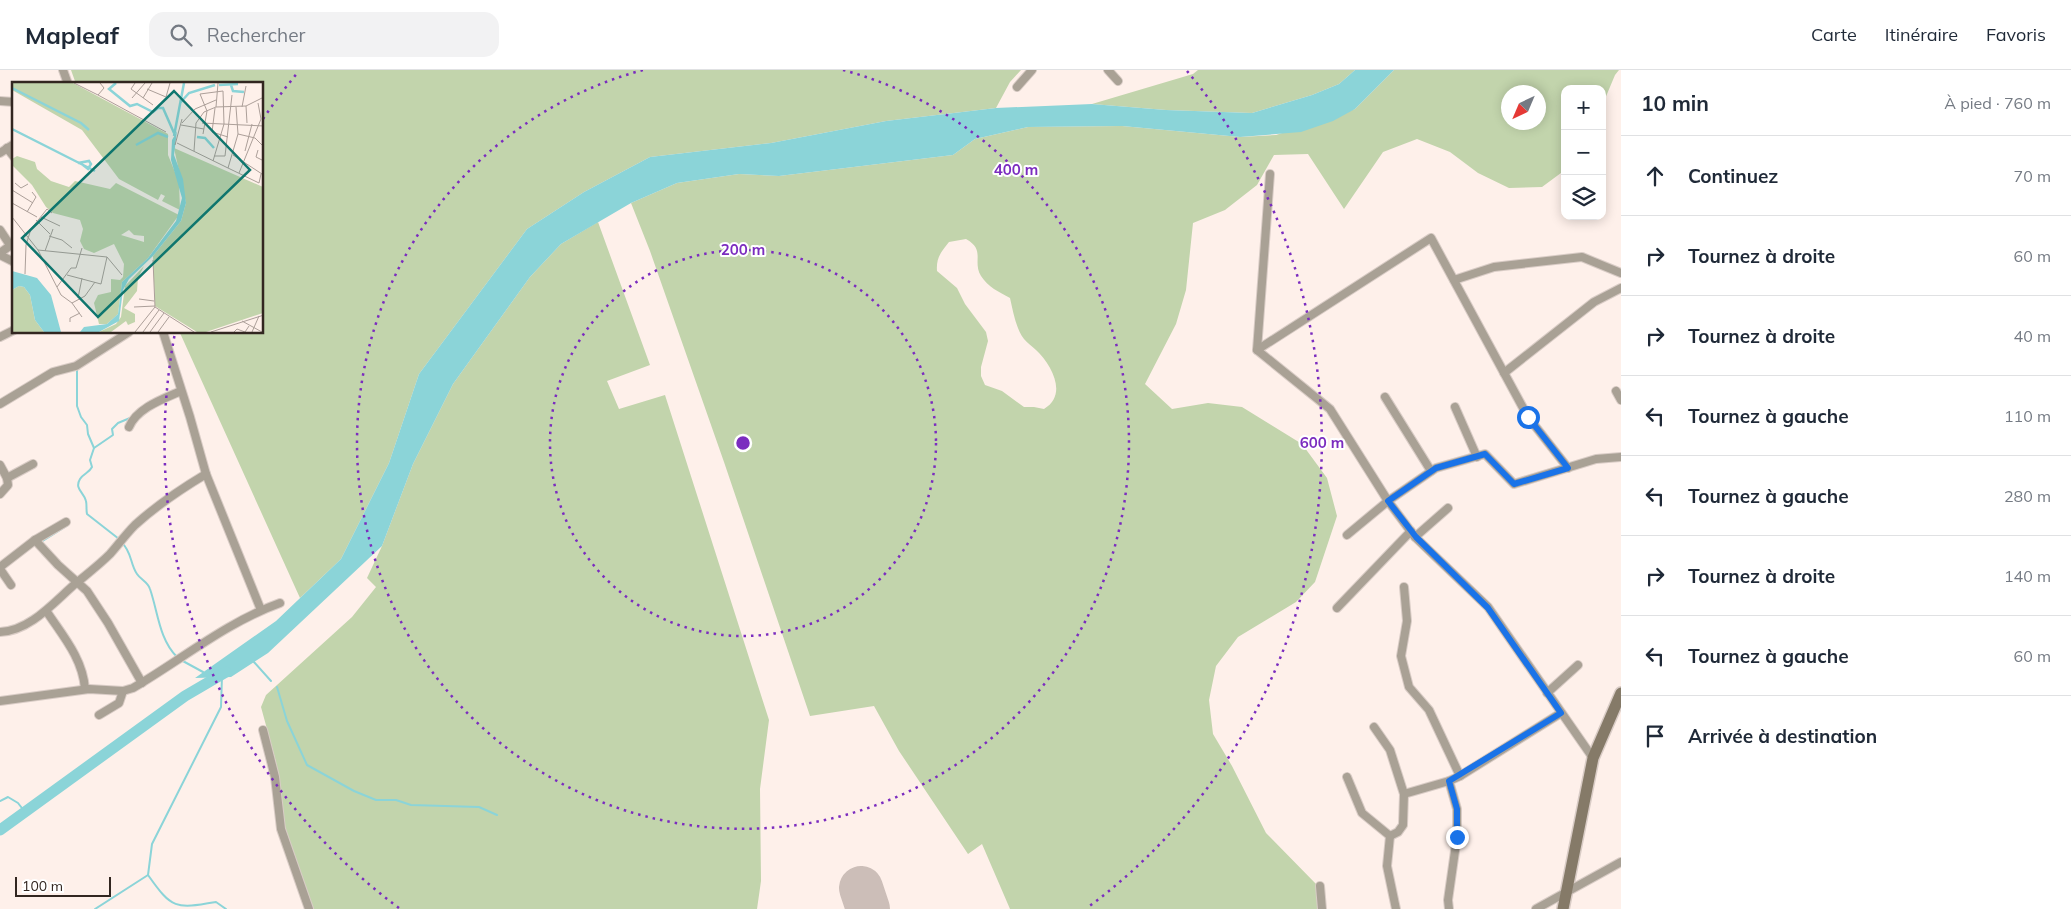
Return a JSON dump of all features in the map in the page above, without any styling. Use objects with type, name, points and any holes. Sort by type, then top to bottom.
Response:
[{"type":"main road","points":[[1563,909],[1592,758],[1621,694]]},
{"type":"street","points":[[63,70],[67,82]]},
{"type":"street","points":[[1016,87],[1032,70]]},
{"type":"street","points":[[1108,70],[1118,81]]},
{"type":"street","points":[[0,153],[11,146]]},
{"type":"street","points":[[1257,350],[1270,174]]},
{"type":"street","points":[[0,230],[12,244],[0,254],[12,261]]},
{"type":"street","points":[[1257,350],[1431,238],[1528,417],[1568,468]]},
{"type":"street","points":[[1454,280],[1494,267],[1582,257],[1621,273]]},
{"type":"street","points":[[1504,373],[1594,302],[1621,288]]},
{"type":"street","points":[[0,337],[12,331]]},
{"type":"street","points":[[0,404],[53,372],[76,366],[124,334]]},
{"type":"street","points":[[164,334],[206,474],[260,610]]},
{"type":"street","points":[[1257,350],[1330,409],[1388,501],[1414,534],[1488,608],[1592,758]]},
{"type":"street","points":[[129,427],[137,415],[156,402],[181,391]]},
{"type":"street","points":[[1616,391],[1621,400]]},
{"type":"street","points":[[1385,397],[1431,471]]},
{"type":"street","points":[[1455,407],[1477,457]]},
{"type":"street","points":[[1347,535],[1388,501],[1436,468],[1485,454],[1514,484],[1596,459],[1621,457]]},
{"type":"street","points":[[7,478],[32,464]]},
{"type":"street","points":[[0,465],[7,478],[8,485],[0,494]]},
{"type":"street","points":[[0,632],[16,629],[46,612],[77,582],[90,574],[134,527],[149,514],[177,492],[206,474]]},
{"type":"street","points":[[1337,608],[1414,534],[1448,508]]},
{"type":"street","points":[[11,585],[0,568],[35,540],[66,522]]},
{"type":"street","points":[[35,540],[87,591],[108,623],[142,683]]},
{"type":"street","points":[[1404,588],[1407,621],[1401,656],[1409,687],[1429,710],[1460,776]]},
{"type":"street","points":[[0,701],[85,689],[124,690],[142,683],[184,654],[260,610],[280,603]]},
{"type":"street","points":[[46,612],[76,656],[84,679],[85,689]]},
{"type":"street","points":[[1547,693],[1578,665]]},
{"type":"street","points":[[99,715],[119,703],[124,690]]},
{"type":"street","points":[[1404,794],[1460,776],[1561,713]]},
{"type":"street","points":[[1374,727],[1390,750],[1404,794],[1403,825],[1398,832],[1390,836]]},
{"type":"street","points":[[263,730],[275,777],[281,829],[309,909]]},
{"type":"street","points":[[1347,777],[1362,813],[1390,836]]},
{"type":"street","points":[[1449,781],[1457,809],[1457,837],[1448,900],[1449,909]]},
{"type":"street","points":[[1390,836],[1387,866],[1396,909]]},
{"type":"street","points":[[1536,909],[1567,892],[1617,870],[1621,862]]},
{"type":"street","points":[[1320,886],[1322,909]]},
{"type":"green space","points":[[71,70],[1021,70],[1010,82],[996,108],[886,121],[771,143],[650,157],[584,192],[527,229],[419,374],[389,463],[341,559],[300,598],[180,334],[264,334],[264,82],[75,82]]},
{"type":"green space","points":[[1198,70],[1355,70],[1339,84],[1312,95],[1252,113],[1166,110],[1092,104],[1193,74]]},
{"type":"green space","points":[[1394,70],[1619,70],[1606,96],[1606,85],[1561,85],[1561,173],[1542,187],[1509,188],[1478,173],[1450,152],[1417,139],[1383,152],[1344,209],[1308,154],[1274,155],[1257,185],[1225,210],[1193,223],[1186,290],[1176,324],[1145,384],[1172,409],[1208,403],[1242,407],[1302,444],[1327,478],[1337,516],[1315,582],[1296,602],[1238,637],[1216,666],[1209,700],[1213,734],[1232,766],[1266,833],[1317,885],[1322,909],[1010,909],[982,844],[968,854],[899,751],[874,706],[810,716],[724,462],[650,251],[631,203],[677,183],[739,174],[779,176],[953,155],[975,139],[1028,127],[1122,126],[1240,137],[1276,135],[1355,109]],"holes":[[[966,239],[976,247],[981,276],[990,286],[1010,298],[1021,335],[1042,356],[1052,372],[1055,380],[1055,396],[1044,409],[1024,407],[1002,391],[985,385],[981,376],[981,367],[988,341],[986,332],[965,304],[957,288],[937,271],[937,262],[949,242]]]},
{"type":"green space","points":[[598,222],[650,365],[607,381],[619,409],[665,395],[769,720],[760,789],[761,881],[757,909],[312,909],[282,827],[276,762],[261,707],[266,695],[352,617],[376,587],[367,578],[382,546],[413,464],[453,384],[530,277],[561,244]]},
{"type":"water","points":[[1355,70],[1394,70],[1355,109],[1333,121],[1301,132],[1240,137],[1122,126],[1028,127],[975,139],[953,155],[779,176],[739,174],[677,183],[631,203],[561,244],[530,277],[453,384],[413,464],[382,546],[268,653],[231,677],[195,678],[276,621],[341,559],[389,463],[419,374],[527,229],[584,192],[650,157],[771,143],[886,121],[996,108],[1092,104],[1166,110],[1252,113],[1312,95],[1339,84]]},
{"type":"waterway","points":[[77,369],[77,406],[81,417],[87,425],[88,434],[94,448],[90,460],[92,467],[83,475],[78,485],[86,501],[87,514],[119,539]]},
{"type":"waterway","points":[[94,448],[113,435],[112,429],[118,423],[130,418]]},
{"type":"waterway","points":[[41,542],[68,525]]},
{"type":"waterway","points":[[122,543],[128,550],[137,574],[149,587],[166,642],[177,657]]},
{"type":"waterway","points":[[181,660],[203,672]]},
{"type":"waterway","points":[[253,661],[271,681]]},
{"type":"waterway","points":[[0,830],[185,696],[226,672]]},
{"type":"waterway","points":[[222,676],[221,707],[152,844],[148,875],[163,895],[176,904],[191,906],[216,902],[226,909]]},
{"type":"waterway","points":[[277,687],[287,721],[307,765],[354,791],[376,800],[396,800],[411,805],[479,807],[497,815]]},
{"type":"waterway","points":[[0,801],[8,797],[18,803],[25,812]]},
{"type":"waterway","points":[[95,909],[148,875]]},
{"type":"runway","points":[[861,888],[868,909]]},
{"type":"route","points":[[1457,837],[1457,809],[1449,781],[1561,713],[1488,608],[1416,537],[1388,501],[1436,468],[1485,454],[1514,484],[1568,468],[1528,417]]}]
